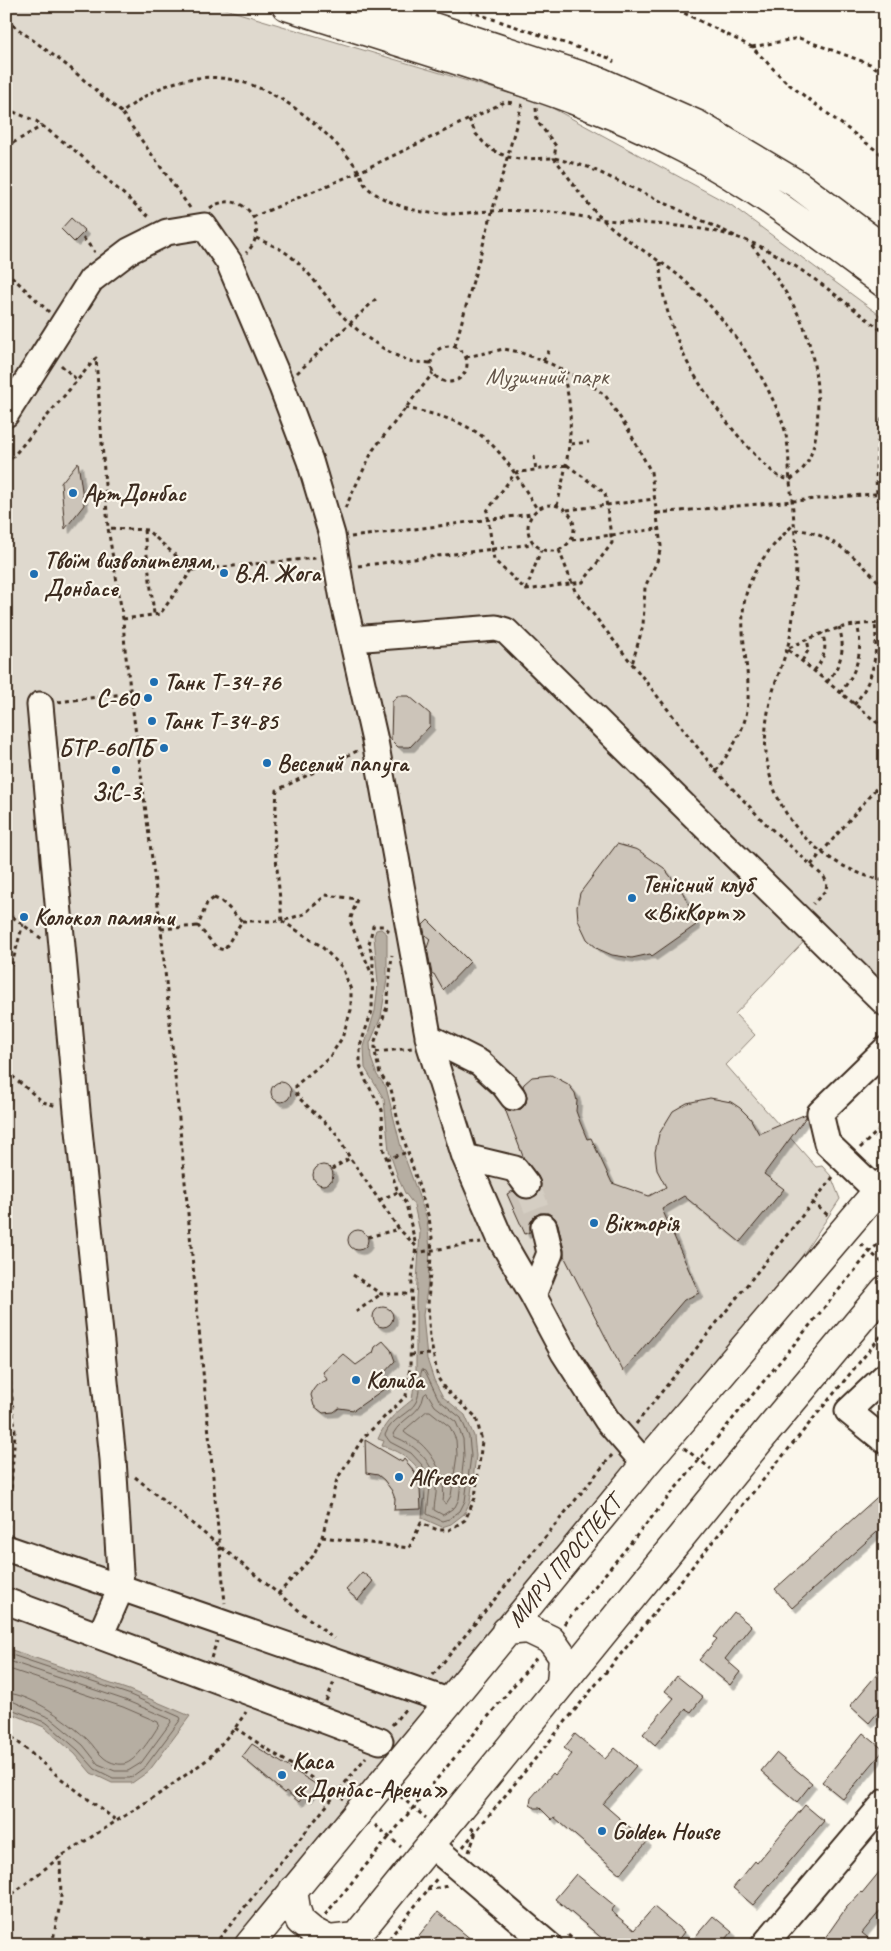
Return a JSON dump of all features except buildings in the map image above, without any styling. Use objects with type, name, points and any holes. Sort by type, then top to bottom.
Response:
[{"type":"main road","points":[[286,6],[543,88],[639,126],[686,149],[782,207],[885,284]]},
{"type":"main road","points":[[369,6],[601,82],[698,125],[797,184],[885,250]]},
{"type":"main road","name":"МИРУ ПРОСПЕКТ","points":[[249,1945],[382,1781],[645,1464],[881,1186]]},
{"type":"main road","points":[[293,1890],[300,1921],[312,1931],[330,1940],[352,1941],[417,1847],[454,1815],[885,1290]]},
{"type":"main road","points":[[506,1631],[528,1629],[551,1640],[563,1657],[561,1684]]},
{"type":"street","points":[[6,414],[91,280],[129,251],[167,232],[201,223],[229,262],[282,387],[310,461],[334,550],[375,741],[429,1041],[465,1157],[500,1238],[564,1353],[607,1420],[645,1464]]},
{"type":"street","points":[[352,639],[496,628],[506,631],[885,1003]]},
{"type":"street","points":[[40,705],[77,1111],[113,1459],[122,1588],[100,1636]]},
{"type":"street","points":[[429,1041],[480,1062],[504,1084],[513,1097]]},
{"type":"street","points":[[881,1186],[846,1162],[827,1142],[820,1114],[885,1050]]},
{"type":"street","points":[[465,1157],[514,1169],[527,1185]]},
{"type":"street","points":[[533,1295],[550,1253],[544,1226]]},
{"type":"street","points":[[885,1376],[848,1411],[885,1441]]},
{"type":"street","points":[[7,1541],[122,1588],[448,1701]]},
{"type":"street","points":[[6,1601],[380,1741]]},
{"type":"street","points":[[764,1945],[885,1802]]},
{"type":"street","points":[[417,1847],[450,1862],[549,1945]]},
{"type":"path","points":[[670,6],[752,47],[786,82],[885,158]]},
{"type":"path","points":[[6,20],[69,67],[122,113],[201,223],[207,210],[223,201],[234,202],[244,206],[256,223],[256,238],[248,252],[229,262]]},
{"type":"path","points":[[752,47],[800,38],[870,64],[884,74]]},
{"type":"path","points":[[122,113],[140,98],[170,83],[203,77],[241,81],[271,93],[294,107],[330,137],[359,172],[364,184],[371,191],[406,207],[434,214],[456,215],[492,211],[541,212],[603,220],[694,228],[743,239]]},
{"type":"path","points":[[253,217],[359,172],[505,102],[536,105],[538,121],[556,146],[554,158],[603,220],[678,275],[708,304],[738,340],[771,395],[783,423],[790,460],[790,480],[795,523],[796,590],[791,634],[769,707],[766,726],[766,766],[770,782],[802,835],[836,862],[872,878],[885,881]]},
{"type":"path","points":[[455,346],[522,104]]},
{"type":"path","points":[[6,109],[36,121],[78,153],[167,232]]},
{"type":"path","points":[[469,119],[476,134],[492,150],[508,157],[520,159],[554,158],[588,167],[776,255],[832,292],[885,333]]},
{"type":"path","points":[[6,146],[42,126]]},
{"type":"path","points":[[256,238],[281,250],[298,264],[318,283],[336,309],[351,324],[380,346],[408,360],[430,363]]},
{"type":"path","points":[[660,262],[663,296],[688,365],[742,439],[773,472],[781,478],[790,480],[804,468],[813,449],[818,405],[816,371],[806,333],[799,316],[777,279],[750,242]]},
{"type":"path","points":[[6,271],[62,326]]},
{"type":"path","points":[[282,387],[377,298]]},
{"type":"path","points":[[455,346],[466,357],[467,368],[464,374],[457,380],[445,382],[439,380],[433,374],[430,363],[434,352],[441,348],[455,346]]},
{"type":"path","points":[[466,357],[504,349],[519,352],[543,361],[588,383],[605,395],[629,432],[651,472],[661,546],[645,587],[643,626],[632,664]]},
{"type":"path","points":[[543,361],[550,350]]},
{"type":"path","points":[[6,465],[96,358],[108,528],[123,619],[130,693],[161,929],[226,1612],[205,1676]]},
{"type":"path","points":[[557,506],[571,444],[572,421],[569,391],[562,371]]},
{"type":"path","points":[[334,550],[373,450],[433,374]]},
{"type":"path","points":[[405,408],[446,417],[476,431],[499,450],[538,509]]},
{"type":"path","points":[[885,410],[878,447],[877,494],[885,524]]},
{"type":"path","points":[[571,444],[589,442]]},
{"type":"path","points":[[534,456],[536,470]]},
{"type":"path","points":[[567,465],[605,493],[612,543],[583,582],[526,590],[494,560],[487,511],[515,473],[567,465]]},
{"type":"path","points":[[657,512],[885,493]]},
{"type":"path","points":[[566,510],[655,499]]},
{"type":"path","points":[[571,540],[574,528],[573,520],[566,510],[551,504],[542,506],[532,514],[527,528],[529,537],[533,544],[541,550],[550,552],[559,550],[571,540],[658,529]]},
{"type":"path","points":[[123,619],[160,614],[192,570],[334,550],[488,520],[532,514]]},
{"type":"path","points":[[716,771],[734,744],[747,712],[748,683],[742,641],[742,625],[747,590],[764,556],[795,523]]},
{"type":"path","points":[[108,528],[147,530],[192,570]]},
{"type":"path","points":[[144,530],[154,614]]},
{"type":"path","points":[[795,530],[812,532],[831,542],[865,567],[885,590]]},
{"type":"path","points":[[334,550],[492,550],[533,544]]},
{"type":"path","points":[[526,590],[541,550]]},
{"type":"path","points":[[559,550],[575,591],[716,771],[764,822],[824,877],[827,883],[826,890],[799,920]]},
{"type":"path","points":[[854,705],[866,687],[874,668],[876,648],[875,623]]},
{"type":"path","points":[[787,649],[807,639],[839,628],[857,624],[885,624]]},
{"type":"path","points":[[840,693],[852,676],[859,658],[860,639],[857,624]]},
{"type":"path","points":[[827,682],[841,658],[843,645],[839,628]]},
{"type":"path","points":[[814,671],[823,658],[825,651],[822,633]]},
{"type":"path","points":[[802,661],[809,650],[807,639]]},
{"type":"path","points":[[787,649],[885,729]]},
{"type":"path","points":[[40,705],[130,693]]},
{"type":"path","points":[[282,921],[274,836],[277,790],[375,741]]},
{"type":"path","points":[[811,865],[885,778]]},
{"type":"path","points":[[198,926],[207,903],[214,898],[222,901],[242,921],[282,921],[304,914],[326,895],[357,899],[350,921],[373,977]]},
{"type":"path","points":[[6,912],[63,956]]},
{"type":"path","points":[[198,926],[217,948],[224,950],[242,921]]},
{"type":"path","points":[[282,921],[321,946],[342,966],[351,990],[351,1010],[342,1038],[329,1058],[296,1085],[296,1093],[336,1132],[350,1158],[399,1229],[416,1246]]},
{"type":"path","points":[[6,971],[12,964],[23,924]]},
{"type":"path","points":[[161,929],[198,926]]},
{"type":"path","points":[[278,1594],[313,1556],[322,1537],[337,1480],[363,1438],[406,1396],[410,1355],[411,1294],[416,1246],[406,1204],[398,1192],[383,1148],[382,1110],[366,1081],[360,1065],[360,1046],[372,1011],[373,960],[369,944],[373,926],[383,926],[389,931],[390,940]]},
{"type":"path","points":[[322,1537],[409,1548],[421,1523],[438,1530],[449,1530],[465,1520],[474,1498],[482,1441],[476,1417],[445,1389],[438,1378],[430,1338],[428,1305],[432,1251],[429,1218],[391,1089],[380,1074],[375,1052],[375,1040],[387,1007],[392,950]]},
{"type":"path","points":[[375,1052],[429,1041]]},
{"type":"path","points":[[6,1071],[43,1102],[77,1111]]},
{"type":"path","points":[[214,1945],[624,1440],[846,1162],[885,1124]]},
{"type":"path","points":[[386,1159],[408,1152]]},
{"type":"path","points":[[332,1169],[350,1158]]},
{"type":"path","points":[[380,1200],[398,1192]]},
{"type":"path","points":[[368,1238],[399,1229]]},
{"type":"path","points":[[312,1931],[885,1236]]},
{"type":"path","points":[[415,1253],[500,1238]]},
{"type":"path","points":[[354,1275],[381,1294],[411,1294]]},
{"type":"path","points":[[356,1312],[381,1294]]},
{"type":"path","points":[[384,1945],[885,1331]]},
{"type":"path","points":[[6,1333],[15,1432],[7,1541]]},
{"type":"path","points":[[410,1355],[433,1354]]},
{"type":"path","points":[[646,1412],[669,1436],[748,1500]]},
{"type":"path","points":[[113,1459],[346,1649],[320,1718]]},
{"type":"path","points":[[6,1899],[60,1857],[208,1759],[236,1728],[257,1695]]},
{"type":"path","points":[[236,1728],[337,1793],[389,1837],[417,1847]]},
{"type":"path","points":[[6,1732],[58,1777],[117,1821]]},
{"type":"path","points":[[361,1763],[413,1808],[417,1847],[427,1890]]},
{"type":"path","points":[[454,1815],[476,1832]]},
{"type":"path","points":[[52,1945],[61,1899],[60,1857]]},
{"type":"green space","name":"Музичний парк","points":[[6,6],[215,6],[545,104],[731,205],[885,319],[885,994],[815,930],[735,1014],[755,1035],[726,1065],[816,1167],[822,1166],[831,1176],[840,1199],[792,1271],[649,1439],[233,1945],[6,1945]]},
{"type":"water","points":[[381,929],[387,934],[387,979],[381,1017],[370,1043],[371,1058],[377,1075],[386,1087],[401,1147],[427,1219],[430,1249],[428,1284],[423,1315],[427,1359],[434,1380],[443,1397],[465,1415],[474,1436],[476,1456],[470,1502],[464,1514],[451,1524],[442,1527],[422,1518],[425,1490],[424,1482],[417,1467],[405,1456],[382,1446],[384,1441],[378,1439],[388,1422],[412,1400],[416,1370],[416,1299],[420,1232],[414,1205],[405,1193],[389,1151],[384,1099],[365,1068],[364,1047],[375,1011],[378,984],[374,936],[376,930]]},
{"type":"water","points":[[6,1648],[129,1690],[190,1716],[149,1771],[132,1783],[112,1783],[91,1773],[75,1754],[44,1727],[6,1711]]},
{"type":"tunnel","points":[[527,1185],[544,1227]]},
{"type":"place","name":"АртДонбас","points":[[73,493]]},
{"type":"place","name":"В.А. Жога","points":[[224,573]]},
{"type":"place","name":"Твоїм визволителям, Донбасе","points":[[34,574]]},
{"type":"place","name":"Танк Т-34-76","points":[[154,682]]},
{"type":"place","name":"С-60","points":[[148,698]]},
{"type":"place","name":"Танк Т-34-85","points":[[152,721]]},
{"type":"place","name":"БТР-60ПБ","points":[[164,748]]},
{"type":"place","name":"Веселий папуга","points":[[267,763]]},
{"type":"place","name":"ЗіС-3","points":[[116,770]]},
{"type":"place","name":"Тенісний клуб «ВікКорт»","points":[[632,898]]},
{"type":"place","name":"Колокол памяти","points":[[24,917]]},
{"type":"place","name":"Вікторія","points":[[594,1223]]},
{"type":"place","name":"Колиба","points":[[356,1380]]},
{"type":"place","name":"Alfresco","points":[[399,1477]]},
{"type":"place","name":"Каса «Донбас-Арена»","points":[[282,1775]]},
{"type":"place","name":"Golden House","points":[[602,1831]]}]
